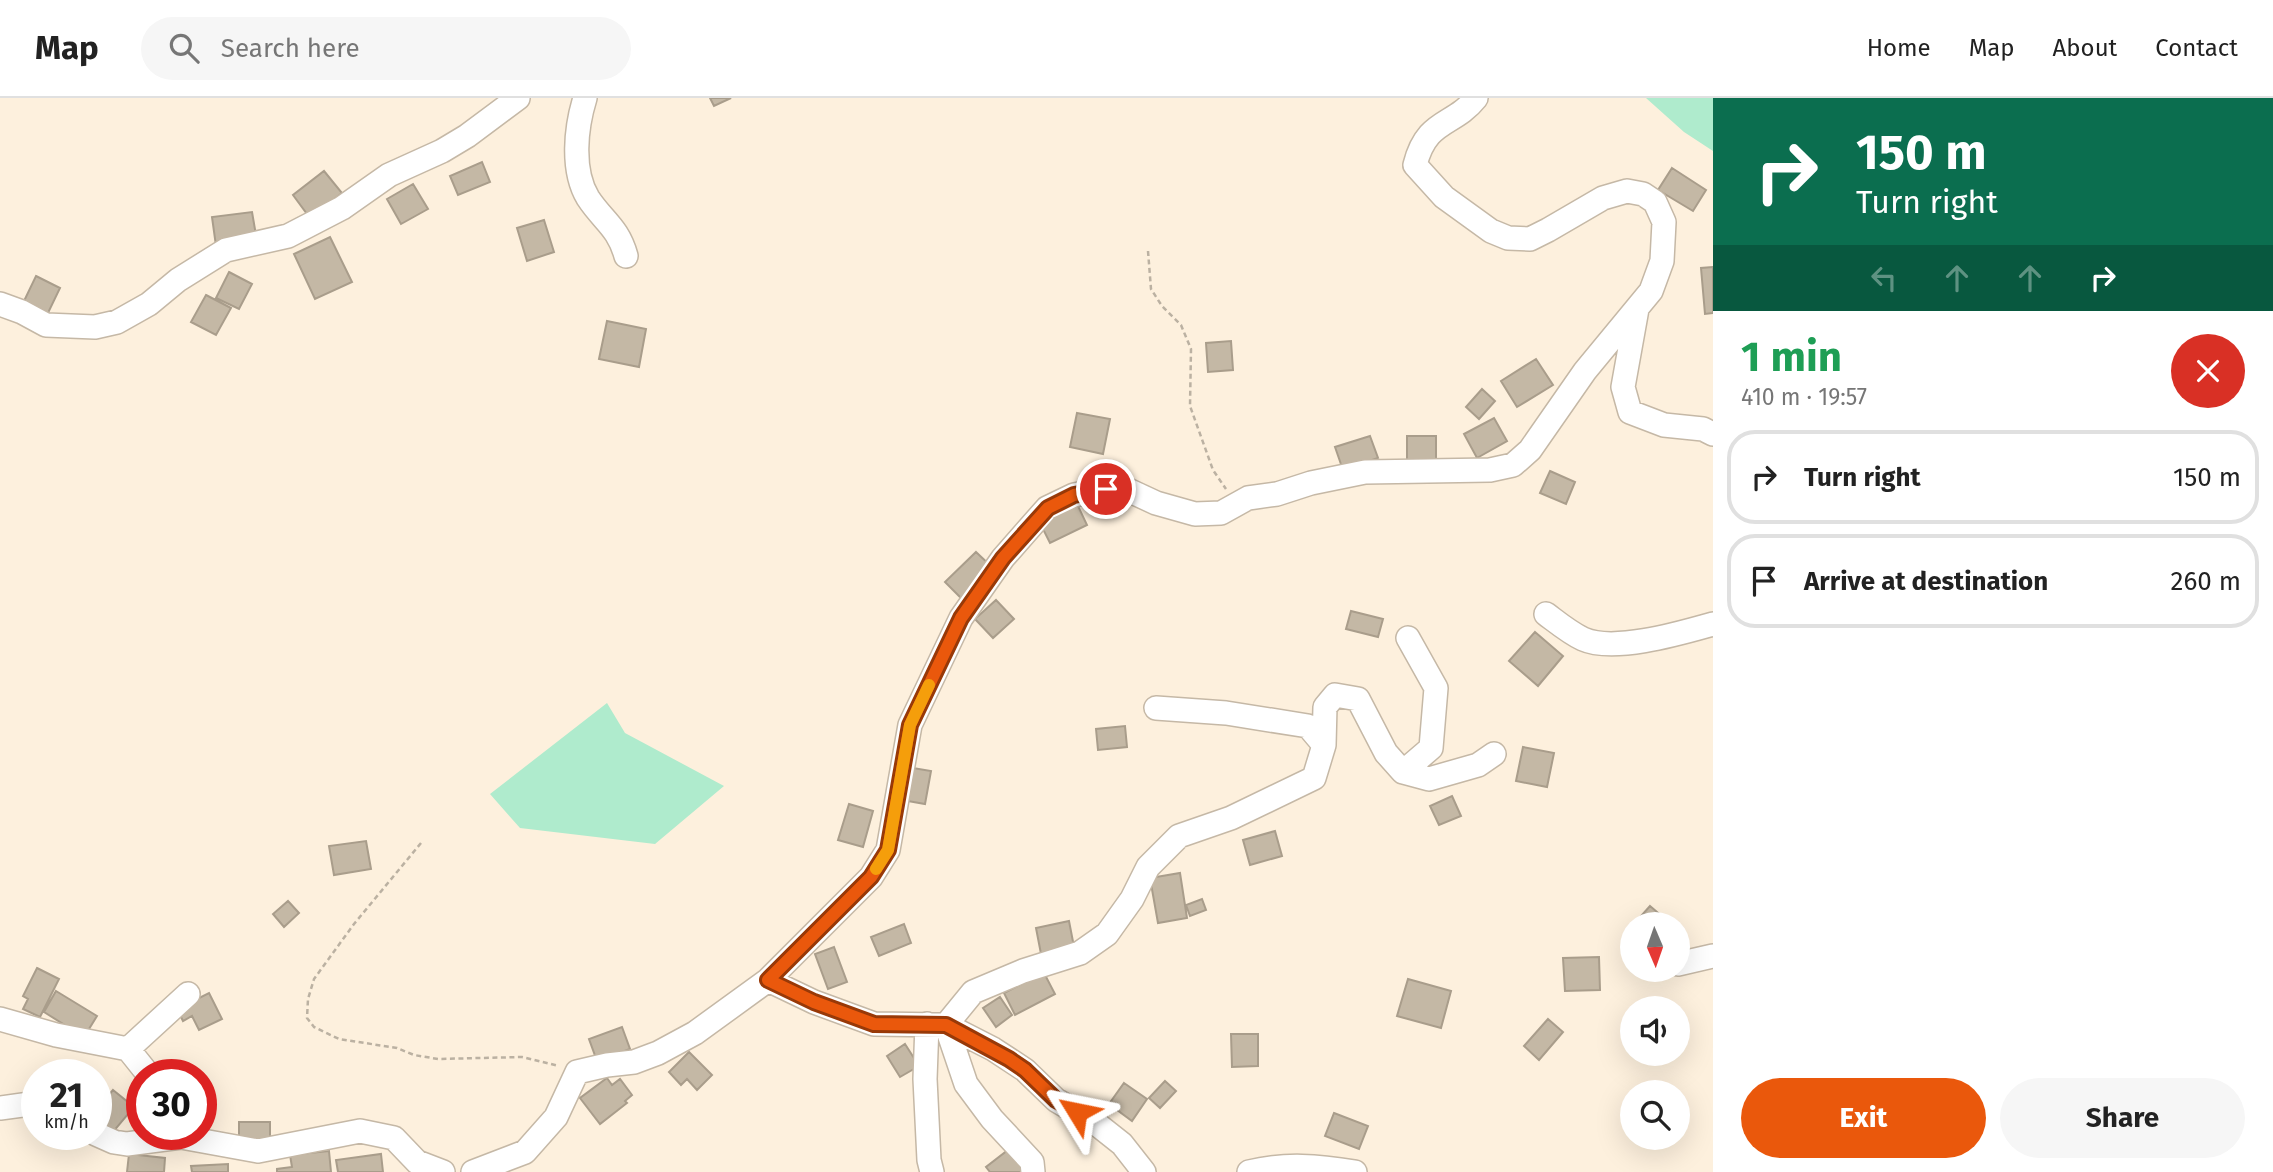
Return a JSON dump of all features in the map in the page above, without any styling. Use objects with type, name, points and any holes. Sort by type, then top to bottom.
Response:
[{"type":"street","points":[[0,304],[47,325],[95,327],[117,322],[149,304],[178,280],[226,250],[288,236],[342,208],[389,175],[467,136],[518,98]]},
{"type":"street","points":[[585,98],[578,120],[579,174],[588,197],[621,238],[625,256]]},
{"type":"street","points":[[472,1172],[525,1152],[556,1117],[577,1072],[634,1062],[658,1053],[695,1033],[768,980],[871,877],[888,850],[910,725],[961,618],[1003,558],[1048,508],[1074,495],[1106,489],[1128,490],[1156,503],[1195,514],[1221,513],[1248,498],[1277,494],[1311,483],[1365,472],[1466,471],[1513,465],[1530,450],[1585,371],[1651,291],[1662,261],[1664,222],[1655,202],[1643,194],[1627,191],[1603,198],[1530,239],[1508,238],[1491,231],[1444,197],[1415,164],[1420,146],[1435,128],[1476,98]]},
{"type":"street","points":[[1638,306],[1623,387],[1630,412],[1664,425],[1703,429],[1713,434]]},
{"type":"street","points":[[1546,614],[1584,640],[1601,643],[1665,637],[1713,624]]},
{"type":"street","points":[[1403,772],[1431,748],[1436,688],[1408,638]]},
{"type":"street","points":[[932,1172],[925,1079],[937,1025],[973,992],[1023,971],[1080,953],[1107,934],[1132,899],[1148,867],[1179,836],[1231,818],[1314,778],[1324,745],[1325,707],[1335,695],[1358,699],[1386,753],[1403,772],[1429,779],[1478,765],[1494,754]]},
{"type":"street","points":[[1156,708],[1226,713],[1308,726],[1324,745]]},
{"type":"street","points":[[1690,961],[1713,956]]},
{"type":"street","points":[[768,980],[814,1002],[874,1024],[937,1025],[993,1049],[1025,1070],[1056,1100],[1098,1125],[1122,1144],[1144,1172]]},
{"type":"street","points":[[128,1049],[188,995]]},
{"type":"street","points":[[0,1019],[56,1035],[128,1049],[137,1059]]},
{"type":"street","points":[[937,1025],[966,1084],[992,1119],[1032,1162],[1033,1172]]},
{"type":"street","points":[[0,1108],[21,1105]]},
{"type":"street","points":[[217,1143],[258,1151],[360,1131],[394,1138],[417,1162],[443,1172]]},
{"type":"street","points":[[1249,1172],[1270,1167],[1317,1166],[1355,1172]]},
{"type":"path","points":[[1148,251],[1151,289],[1162,306],[1181,325],[1191,349],[1190,406],[1213,470],[1226,489],[1248,498]]},
{"type":"path","points":[[421,843],[354,924],[314,979],[308,999],[307,1018],[314,1027],[340,1039],[397,1048],[426,1057],[469,1060],[522,1057],[577,1072]]},
{"type":"green space","points":[[1646,98],[1713,98],[1713,151],[1684,132]]},
{"type":"green space","points":[[607,703],[625,733],[724,786],[655,844],[520,828],[490,794]]},
{"type":"building","points":[[710,98],[731,98],[714,106]]},
{"type":"building","points":[[482,162],[490,182],[458,195],[450,176]]},
{"type":"building","points":[[1672,168],[1706,190],[1693,211],[1658,190]]},
{"type":"building","points":[[324,171],[342,193],[310,218],[293,195]]},
{"type":"building","points":[[413,184],[428,209],[401,224],[387,199]]},
{"type":"building","points":[[252,212],[257,241],[216,246],[212,217]]},
{"type":"building","points":[[544,220],[554,252],[527,261],[517,228]]},
{"type":"building","points":[[330,237],[352,282],[315,299],[294,254]]},
{"type":"building","points":[[1713,267],[1713,313],[1705,314],[1701,268]]},
{"type":"building","points":[[229,272],[252,284],[239,309],[216,298]]},
{"type":"building","points":[[36,276],[60,288],[48,313],[24,301]]},
{"type":"building","points":[[206,295],[231,308],[216,335],[191,322]]},
{"type":"building","points":[[607,321],[646,329],[639,367],[599,359]]},
{"type":"building","points":[[1231,341],[1233,370],[1208,372],[1206,343]]},
{"type":"building","points":[[1536,359],[1553,385],[1517,407],[1501,381]]},
{"type":"building","points":[[1482,389],[1495,401],[1479,419],[1466,407]]},
{"type":"building","points":[[1077,413],[1110,419],[1103,454],[1070,447]]},
{"type":"building","points":[[1494,418],[1507,441],[1477,458],[1464,434]]},
{"type":"building","points":[[1370,436],[1378,458],[1343,470],[1335,447]]},
{"type":"building","points":[[1407,436],[1436,436],[1436,463],[1407,463]]},
{"type":"building","points":[[1550,471],[1575,482],[1566,504],[1540,493]]},
{"type":"building","points":[[1077,504],[1087,525],[1050,543],[1040,523]]},
{"type":"building","points":[[976,552],[994,569],[962,599],[945,582]]},
{"type":"building","points":[[996,600],[1014,619],[993,638],[975,619]]},
{"type":"building","points":[[1351,611],[1383,619],[1378,637],[1346,629]]},
{"type":"building","points":[[1535,632],[1563,656],[1538,686],[1509,661]]},
{"type":"building","points":[[1125,726],[1127,747],[1098,750],[1096,729]]},
{"type":"building","points":[[1523,747],[1554,753],[1547,787],[1516,781]]},
{"type":"building","points":[[907,767],[931,771],[925,804],[902,800]]},
{"type":"building","points":[[1452,796],[1461,816],[1439,825],[1430,806]]},
{"type":"building","points":[[849,804],[873,811],[863,847],[838,840]]},
{"type":"building","points":[[1275,831],[1282,856],[1250,865],[1243,840]]},
{"type":"building","points":[[366,841],[371,869],[334,875],[329,846]]},
{"type":"building","points":[[1180,873],[1187,918],[1158,923],[1150,878]]},
{"type":"building","points":[[1202,899],[1206,910],[1190,916],[1186,905]]},
{"type":"building","points":[[288,901],[299,913],[284,927],[273,914]]},
{"type":"building","points":[[1650,906],[1657,912],[1645,912]]},
{"type":"building","points":[[1069,921],[1075,952],[1042,959],[1036,928]]},
{"type":"building","points":[[904,924],[911,943],[879,956],[871,937]]},
{"type":"building","points":[[834,947],[847,982],[828,989],[815,954]]},
{"type":"building","points":[[1599,957],[1600,990],[1565,991],[1563,958]]},
{"type":"building","points":[[37,968],[59,979],[40,1017],[23,1009],[28,999],[23,996]]},
{"type":"building","points":[[1044,973],[1055,994],[1015,1015],[1004,993]]},
{"type":"building","points":[[1408,979],[1451,991],[1441,1028],[1397,1016]]},
{"type":"building","points":[[56,991],[97,1016],[84,1037],[44,1012]]},
{"type":"building","points":[[209,993],[222,1019],[199,1030],[192,1016],[183,1021],[177,1009]]},
{"type":"building","points":[[1000,997],[1012,1015],[996,1027],[983,1008]]},
{"type":"building","points":[[1548,1019],[1563,1032],[1539,1060],[1524,1046]]},
{"type":"building","points":[[622,1027],[630,1049],[597,1061],[589,1039]]},
{"type":"building","points":[[1231,1034],[1258,1034],[1258,1066],[1232,1067]]},
{"type":"building","points":[[905,1044],[919,1066],[900,1077],[887,1056]]},
{"type":"building","points":[[689,1052],[712,1075],[697,1090],[687,1079],[681,1085],[669,1072]]},
{"type":"building","points":[[607,1078],[612,1085],[620,1079],[632,1095],[625,1101],[627,1103],[600,1124],[580,1098]]},
{"type":"building","points":[[1165,1081],[1176,1091],[1160,1108],[1149,1098]]},
{"type":"building","points":[[1124,1083],[1147,1099],[1132,1121],[1109,1104]]},
{"type":"building","points":[[112,1091],[126,1101],[126,1117],[112,1133]]},
{"type":"building","points":[[1334,1113],[1368,1126],[1359,1149],[1325,1136]]},
{"type":"building","points":[[239,1122],[270,1122],[270,1144],[239,1144]]},
{"type":"building","points":[[1008,1150],[1025,1172],[990,1172],[986,1167]]},
{"type":"building","points":[[329,1151],[331,1172],[277,1172],[277,1169],[292,1167],[290,1155]]},
{"type":"building","points":[[129,1154],[165,1158],[164,1172],[127,1172]]},
{"type":"building","points":[[381,1154],[383,1172],[338,1172],[336,1160]]},
{"type":"building","points":[[228,1164],[228,1172],[192,1172],[191,1166]]},
{"type":"slow traffic","points":[[876,869],[888,850],[910,725],[929,685]]},
{"type":"route","points":[[1077,1112],[1056,1100],[1025,1070],[1009,1059],[946,1025],[874,1024],[814,1002],[768,980],[871,877],[888,850],[910,725],[961,618],[1003,558],[1048,508],[1074,495],[1106,489]]}]
